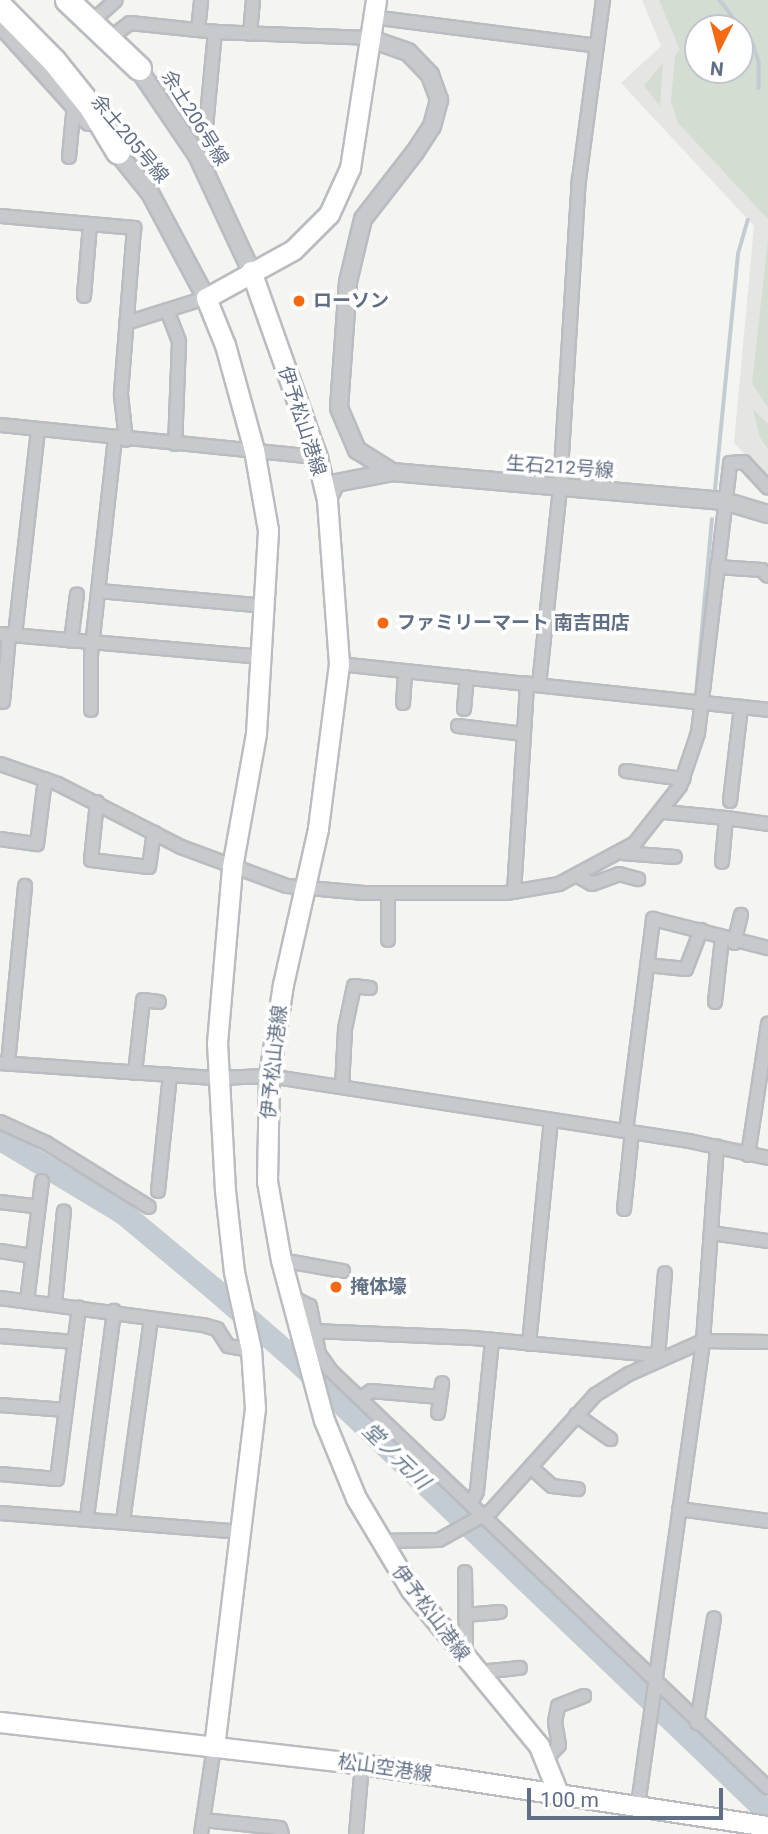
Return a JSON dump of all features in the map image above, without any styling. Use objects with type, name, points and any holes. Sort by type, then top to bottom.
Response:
[{"type":"highway","points":[[67,0],[139,68]]},
{"type":"highway","points":[[0,6],[54,61],[91,107],[118,152]]},
{"type":"main road","points":[[214,1747],[255,1408],[251,1348],[234,1272],[217,1078],[220,972],[232,867],[256,733],[267,606],[268,530],[254,450],[225,345],[206,298],[293,250],[329,214],[350,167],[374,8]]},
{"type":"main road","name":"伊予松山港線","points":[[251,271],[317,457],[327,500],[340,664],[318,829],[283,984],[269,1076],[267,1181],[281,1260],[290,1296],[306,1332],[324,1420],[379,1541],[459,1651],[546,1759],[558,1793]]},
{"type":"main road","name":"松山空港線","points":[[0,1722],[362,1764],[768,1826]]},
{"type":"street","name":"余土206号線","points":[[82,0],[139,68],[197,155],[251,271]]},
{"type":"street","points":[[97,17],[116,0]]},
{"type":"street","points":[[198,30],[201,0]]},
{"type":"street","points":[[250,34],[253,0]]},
{"type":"street","points":[[514,888],[524,734],[560,487],[579,180],[603,0]]},
{"type":"street","points":[[374,8],[597,46]]},
{"type":"street","points":[[114,35],[130,23],[215,32],[368,38],[408,52],[430,75],[439,100],[421,143],[363,219],[348,282],[340,408],[357,450],[392,472]]},
{"type":"street","name":"余土205号線","points":[[0,24],[118,152],[150,193],[206,298]]},
{"type":"street","points":[[197,155],[204,148],[215,32]]},
{"type":"street","points":[[69,157],[74,104]]},
{"type":"street","points":[[0,216],[134,228],[120,439],[92,643],[87,702]]},
{"type":"street","points":[[84,296],[90,225]]},
{"type":"street","points":[[126,323],[206,298]]},
{"type":"street","points":[[167,310],[179,342],[176,444]]},
{"type":"street","points":[[0,425],[317,457]]},
{"type":"street","points":[[3,702],[8,635],[37,429]]},
{"type":"street","points":[[0,764],[45,779],[97,802],[154,832],[232,867],[304,888],[388,893],[514,888],[578,876],[622,853],[664,812],[683,779],[696,747],[729,467],[736,460],[744,462],[768,488]]},
{"type":"street","points":[[327,500],[336,483],[392,472]]},
{"type":"street","name":"生石212号線","points":[[392,472],[724,501],[768,514]]},
{"type":"street","points":[[717,566],[762,570],[768,576]]},
{"type":"street","points":[[99,591],[267,606]]},
{"type":"street","points":[[71,640],[77,594]]},
{"type":"street","points":[[8,635],[262,657]]},
{"type":"street","points":[[340,664],[768,710]]},
{"type":"street","points":[[403,703],[405,671]]},
{"type":"street","points":[[464,709],[467,677]]},
{"type":"street","points":[[730,801],[740,707]]},
{"type":"street","points":[[458,726],[524,734]]},
{"type":"street","points":[[626,771],[683,779]]},
{"type":"street","points":[[0,839],[37,844],[45,779]]},
{"type":"street","points":[[97,802],[91,860],[149,867],[154,832]]},
{"type":"street","points":[[664,812],[768,824]]},
{"type":"street","points":[[722,862],[726,818]]},
{"type":"street","points":[[622,853],[675,858]]},
{"type":"street","points":[[578,876],[592,884],[619,874],[638,879]]},
{"type":"street","points":[[25,886],[28,922],[21,990],[4,1063],[217,1078],[269,1076],[629,1131],[768,1158]]},
{"type":"street","points":[[388,893],[388,940]]},
{"type":"street","points":[[715,1002],[728,941],[741,915]]},
{"type":"street","points":[[624,1209],[629,1131],[653,919],[701,930],[728,941],[768,948]]},
{"type":"street","points":[[647,965],[686,969],[701,930]]},
{"type":"street","points":[[342,1087],[345,1029],[354,986],[370,988]]},
{"type":"street","points":[[135,1073],[143,1000],[159,1002]]},
{"type":"street","points":[[748,1155],[768,1024]]},
{"type":"street","points":[[158,1191],[170,1075]]},
{"type":"street","points":[[528,1343],[551,1120]]},
{"type":"street","points":[[0,1122],[46,1143],[149,1207]]},
{"type":"street","points":[[638,1805],[657,1689],[702,1341],[717,1147]]},
{"type":"street","points":[[26,1301],[42,1181]]},
{"type":"street","points":[[0,1202],[38,1207]]},
{"type":"street","points":[[55,1304],[65,1211]]},
{"type":"street","points":[[711,1233],[768,1241]]},
{"type":"street","points":[[0,1251],[32,1256]]},
{"type":"street","points":[[281,1260],[342,1271]]},
{"type":"street","points":[[661,1356],[665,1273]]},
{"type":"street","points":[[0,1298],[114,1311],[210,1327],[217,1329],[228,1346],[251,1348]]},
{"type":"street","points":[[0,1474],[57,1479],[79,1307]]},
{"type":"street","points":[[87,1517],[114,1311]]},
{"type":"street","points":[[123,1521],[151,1319]]},
{"type":"street","points":[[306,1332],[492,1340],[661,1356]]},
{"type":"street","points":[[306,1332],[319,1354],[360,1398],[471,1503],[481,1518],[657,1689],[768,1788]]},
{"type":"street","points":[[0,1336],[75,1342]]},
{"type":"street","points":[[471,1503],[477,1491],[492,1340]]},
{"type":"street","points":[[379,1541],[432,1542],[481,1518],[505,1501],[576,1415],[611,1384],[661,1356],[702,1341],[768,1342]]},
{"type":"street","points":[[438,1413],[442,1383]]},
{"type":"street","points":[[360,1398],[371,1391],[440,1397]]},
{"type":"street","points":[[0,1405],[66,1410]]},
{"type":"street","points":[[576,1415],[610,1439]]},
{"type":"street","points":[[533,1469],[552,1486],[578,1489]]},
{"type":"street","points":[[679,1509],[768,1521]]},
{"type":"street","points":[[0,1513],[87,1517],[239,1532]]},
{"type":"street","points":[[459,1651],[466,1644],[465,1572]]},
{"type":"street","points":[[466,1615],[500,1612]]},
{"type":"street","points":[[697,1723],[714,1618]]},
{"type":"street","points":[[481,1678],[490,1671],[520,1668]]},
{"type":"street","points":[[546,1759],[559,1745],[555,1723],[558,1706],[584,1696]]},
{"type":"street","points":[[201,1834],[214,1747]]},
{"type":"street","points":[[356,1834],[362,1764]]},
{"type":"street","points":[[203,1819],[280,1828],[282,1834]]},
{"type":"shaded area","points":[[642,0],[768,0],[768,479],[734,443],[754,226],[621,83],[661,46]]},
{"type":"shaded area","points":[[659,0],[768,0],[768,219],[678,123],[671,101],[675,56],[680,50]]},
{"type":"shaded area","points":[[663,63],[660,106],[644,86]]},
{"type":"shaded area","points":[[768,239],[768,408],[752,383]]},
{"type":"shaded area","points":[[753,409],[768,424],[768,449],[760,437]]},
{"type":"waterway","points":[[720,0],[753,44],[759,61],[759,88]]},
{"type":"waterway","points":[[715,489],[738,254],[748,220]]},
{"type":"waterway","points":[[696,695],[712,520]]},
{"type":"waterway","points":[[690,737],[694,721]]},
{"type":"waterway","points":[[12,762],[48,774]]},
{"type":"waterway","points":[[62,779],[179,839]]},
{"type":"waterway","points":[[408,887],[509,887]]},
{"type":"waterway","name":"堂ノ元川","points":[[0,1139],[123,1213],[300,1364],[763,1808]]},
{"type":"place","name":"ローソン","points":[[299,301]]},
{"type":"place","name":"ファミリーマート 南吉田店","points":[[383,623]]},
{"type":"place","name":"掩体壕","points":[[336,1287]]}]
